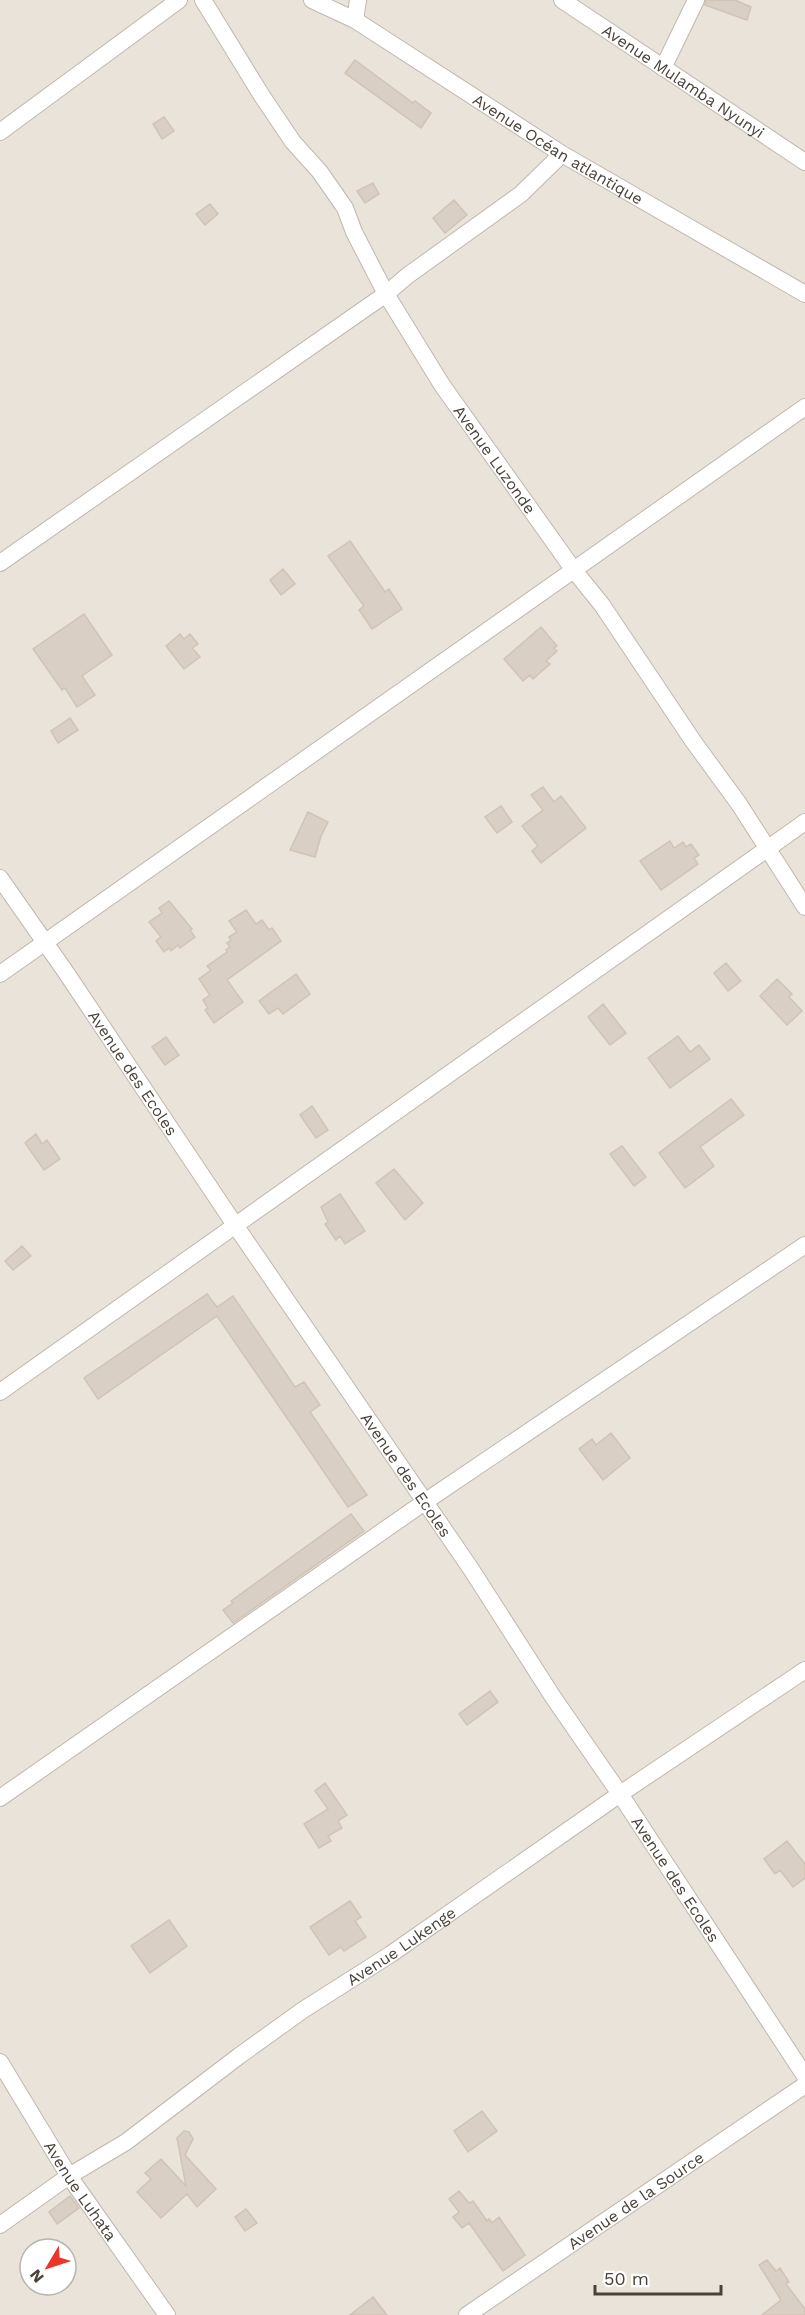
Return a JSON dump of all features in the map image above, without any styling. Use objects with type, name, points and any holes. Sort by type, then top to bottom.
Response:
[{"type":"street","points":[[0,132],[178,0]]},
{"type":"street","name":"Avenue Luzonde","points":[[203,0],[274,114],[345,208],[354,232],[386,294],[442,385],[573,569],[622,633],[693,741],[739,804],[805,907]]},
{"type":"street","name":"Avenue Océan atlantique","points":[[312,0],[355,20],[562,154],[805,294]]},
{"type":"street","points":[[355,20],[358,0]]},
{"type":"street","name":"Avenue Mulamba Nyunyi","points":[[562,0],[805,162]]},
{"type":"street","points":[[663,68],[696,0]]},
{"type":"street","points":[[0,563],[386,294],[407,276],[521,194],[562,154]]},
{"type":"street","points":[[0,974],[805,407]]},
{"type":"street","points":[[0,1392],[805,822]]},
{"type":"street","name":"Avenue des Ecoles","points":[[0,878],[426,1502],[805,2076]]},
{"type":"street","points":[[0,1798],[426,1502],[805,1245]]},
{"type":"street","name":"Avenue Lukenge","points":[[0,2225],[69,2176],[126,2142],[285,2023],[391,1954],[620,1794],[805,1670]]},
{"type":"street","name":"Avenue Luhata","points":[[0,2062],[69,2176],[167,2315]]},
{"type":"street","name":"Avenue de la Source","points":[[467,2315],[805,2085]]},
{"type":"shaded area","points":[[0,0],[805,0],[805,2315],[0,2315]]},
{"type":"building","points":[[706,0],[735,0],[751,7],[747,20],[705,5]]},
{"type":"building","points":[[355,60],[413,103],[415,101],[431,113],[421,128],[345,73]]},
{"type":"building","points":[[164,117],[174,131],[162,139],[153,124]]},
{"type":"building","points":[[373,183],[379,194],[365,203],[357,191]]},
{"type":"building","points":[[454,200],[467,215],[445,233],[433,218]]},
{"type":"building","points":[[210,204],[218,214],[205,225],[196,214]]},
{"type":"building","points":[[350,541],[385,592],[389,589],[402,609],[372,629],[359,610],[364,606],[328,556]]},
{"type":"building","points":[[283,569],[295,584],[281,595],[270,580]]},
{"type":"building","points":[[84,614],[112,655],[82,676],[95,695],[77,707],[65,688],[62,690],[33,649]]},
{"type":"building","points":[[541,627],[557,646],[554,648],[557,651],[546,661],[550,664],[533,679],[530,675],[523,681],[504,659]]},
{"type":"building","points":[[180,634],[184,639],[190,634],[198,644],[192,648],[200,657],[184,669],[166,646]]},
{"type":"building","points":[[70,718],[78,730],[58,743],[51,731]]},
{"type":"building","points":[[543,787],[554,802],[561,796],[586,828],[541,863],[532,851],[538,846],[522,826],[543,810],[531,795]]},
{"type":"building","points":[[501,806],[512,822],[497,833],[485,817]]},
{"type":"building","points":[[308,812],[328,822],[315,857],[290,850]]},
{"type":"building","points":[[670,841],[674,848],[683,842],[686,847],[691,844],[699,855],[694,858],[698,864],[661,890],[640,861]]},
{"type":"building","points":[[169,901],[192,929],[190,930],[195,937],[180,948],[178,945],[171,951],[169,948],[164,952],[156,941],[161,937],[149,922],[162,913],[159,908]]},
{"type":"building","points":[[246,910],[256,924],[262,920],[269,930],[272,928],[281,941],[227,980],[243,1002],[214,1023],[205,1010],[208,1008],[203,1000],[210,995],[199,979],[211,970],[207,966],[227,952],[226,950],[230,947],[227,943],[231,940],[229,937],[237,932],[229,921]]},
{"type":"building","points":[[726,963],[741,981],[728,991],[714,973]]},
{"type":"building","points":[[296,974],[310,994],[283,1014],[278,1008],[269,1014],[259,1001]]},
{"type":"building","points":[[777,979],[792,994],[789,997],[802,1011],[787,1025],[760,996]]},
{"type":"building","points":[[603,1004],[626,1033],[610,1045],[588,1017]]},
{"type":"building","points":[[678,1036],[690,1052],[699,1045],[710,1059],[670,1088],[648,1058]]},
{"type":"building","points":[[166,1037],[179,1055],[165,1065],[152,1047]]},
{"type":"building","points":[[731,1099],[744,1115],[700,1147],[714,1166],[685,1188],[659,1153]]},
{"type":"building","points":[[312,1106],[328,1130],[316,1138],[300,1115]]},
{"type":"building","points":[[36,1134],[42,1144],[47,1140],[60,1159],[44,1170],[25,1143]]},
{"type":"building","points":[[622,1146],[646,1177],[634,1186],[610,1154]]},
{"type":"building","points":[[394,1169],[423,1203],[405,1220],[376,1183]]},
{"type":"building","points":[[340,1194],[365,1231],[345,1244],[340,1236],[336,1240],[325,1224],[328,1222],[321,1207]]},
{"type":"building","points":[[22,1246],[31,1256],[13,1270],[5,1261]]},
{"type":"building","points":[[207,1294],[217,1307],[233,1296],[295,1387],[304,1382],[320,1405],[310,1412],[367,1495],[348,1507],[217,1316],[98,1399],[84,1378]]},
{"type":"building","points":[[611,1433],[630,1458],[603,1480],[579,1449],[592,1439],[596,1445]]},
{"type":"building","points":[[351,1514],[364,1531],[233,1623],[223,1610],[233,1603],[231,1601]]},
{"type":"building","points":[[490,1691],[498,1702],[467,1725],[459,1714]]},
{"type":"building","points":[[325,1783],[347,1815],[338,1821],[342,1828],[328,1836],[331,1841],[319,1848],[304,1824],[328,1809],[315,1791]]},
{"type":"building","points":[[787,1841],[805,1864],[805,1878],[793,1887],[780,1870],[775,1874],[764,1859]]},
{"type":"building","points":[[350,1901],[361,1917],[355,1921],[366,1937],[344,1951],[341,1947],[329,1955],[310,1927]]},
{"type":"building","points":[[169,1920],[187,1946],[150,1973],[131,1946]]},
{"type":"building","points":[[482,2111],[497,2131],[468,2152],[454,2131]]},
{"type":"building","points":[[184,2131],[189,2132],[193,2139],[185,2155],[216,2189],[197,2207],[187,2194],[161,2218],[137,2192],[151,2179],[145,2173],[161,2159],[186,2186],[177,2138]]},
{"type":"building","points":[[459,2191],[469,2203],[473,2201],[487,2221],[489,2219],[492,2223],[499,2217],[525,2255],[503,2271],[469,2223],[462,2228],[453,2217],[459,2212],[449,2199]]},
{"type":"building","points":[[70,2196],[79,2208],[57,2224],[49,2212]]},
{"type":"building","points":[[246,2209],[257,2223],[245,2231],[235,2217]]},
{"type":"building","points":[[767,2260],[776,2271],[780,2268],[789,2282],[786,2284],[805,2309],[805,2315],[762,2315],[781,2300],[759,2265]]},
{"type":"building","points":[[373,2297],[387,2315],[350,2315]]}]
